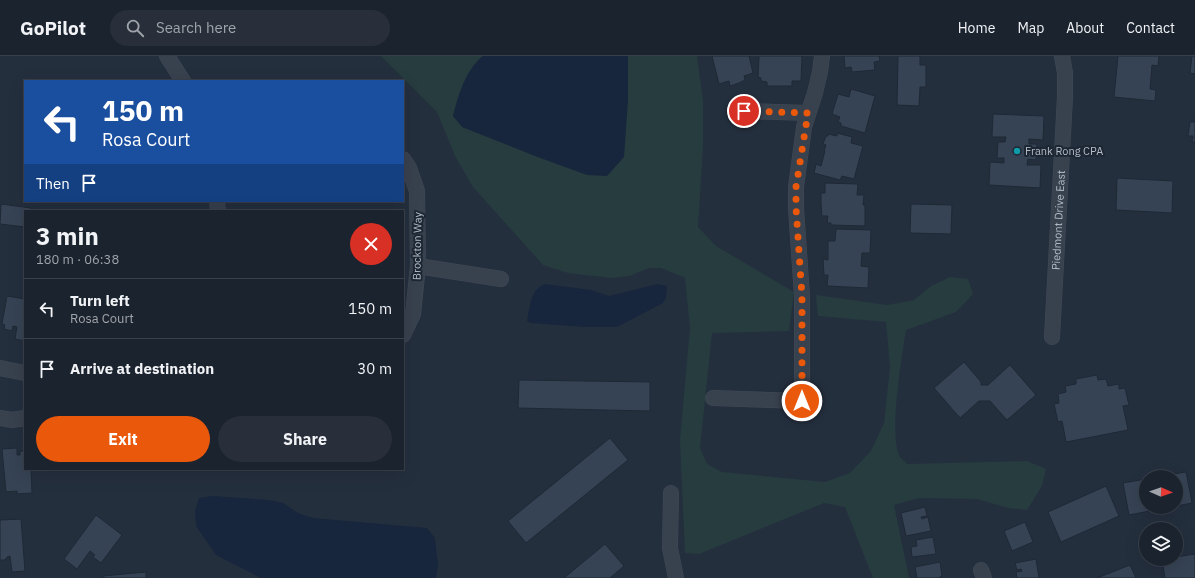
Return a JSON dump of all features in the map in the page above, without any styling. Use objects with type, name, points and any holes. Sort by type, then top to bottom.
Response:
[{"type":"street","points":[[167,56],[182,80]]},
{"type":"street","points":[[713,398],[802,401],[802,296],[796,187],[808,113],[815,93],[822,56]]},
{"type":"street","name":"Piedmont Drive East","points":[[1052,337],[1066,94],[1065,73],[1062,56]]},
{"type":"street","points":[[744,111],[808,113]]},
{"type":"street","name":"Brockton Way","points":[[404,159],[410,168],[417,192],[418,266],[413,314],[404,332]]},
{"type":"street","points":[[418,266],[501,279]]},
{"type":"street","points":[[0,368],[24,373]]},
{"type":"street","points":[[0,418],[12,420],[24,418]]},
{"type":"street","points":[[671,493],[670,548],[676,578]]},
{"type":"green space","points":[[381,56],[697,56],[703,101],[703,147],[698,227],[716,246],[794,292],[789,331],[712,333],[700,448],[707,464],[722,472],[825,482],[850,473],[871,451],[884,423],[890,367],[886,322],[818,316],[816,295],[887,305],[914,300],[931,286],[950,277],[968,279],[973,294],[956,312],[906,330],[897,394],[895,429],[896,444],[900,457],[907,464],[1027,461],[1046,469],[1042,486],[1027,510],[1008,508],[977,499],[919,498],[894,505],[909,578],[873,578],[845,507],[824,503],[699,554],[685,553],[680,440],[690,328],[685,278],[661,268],[649,268],[629,276],[611,278],[568,273],[543,265],[473,187],[455,156],[437,112]]},
{"type":"water","points":[[483,56],[628,56],[628,100],[624,157],[607,176],[587,175],[462,127],[453,116],[457,100],[467,75],[477,61]]},
{"type":"water","points":[[545,284],[591,290],[609,296],[657,284],[667,286],[666,298],[663,303],[617,327],[585,327],[531,323],[527,321],[530,304],[534,294],[536,290]]},
{"type":"water","points":[[212,496],[269,500],[283,503],[298,513],[313,518],[427,528],[435,538],[438,566],[436,578],[261,578],[216,555],[196,526],[195,511],[199,498]]},
{"type":"building","points":[[712,56],[749,56],[753,73],[744,76],[745,80],[730,86],[729,81],[719,84]]},
{"type":"building","points":[[759,56],[802,56],[801,81],[792,81],[792,86],[767,86],[767,82],[761,81],[761,78],[758,77]]},
{"type":"building","points":[[844,56],[879,56],[880,61],[874,62],[875,70],[852,72],[851,67],[845,68]]},
{"type":"building","points":[[898,56],[920,56],[920,65],[926,65],[926,87],[920,87],[919,106],[897,105]]},
{"type":"building","points":[[1118,56],[1159,56],[1158,66],[1152,65],[1150,89],[1156,90],[1155,101],[1114,97]]},
{"type":"building","points":[[1192,56],[1195,56],[1195,74],[1190,73]]},
{"type":"building","points":[[851,89],[875,96],[865,133],[841,126],[841,123],[838,122],[840,117],[832,114],[838,94],[849,97]]},
{"type":"building","name":"Frank Rong CPA","points":[[993,114],[1044,116],[1043,140],[1029,139],[1029,144],[1037,144],[1036,160],[1028,159],[1027,165],[1041,165],[1040,188],[989,185],[990,162],[1004,163],[1004,158],[997,158],[998,142],[1005,142],[1006,137],[992,137]]},
{"type":"building","points":[[1195,119],[1195,142],[1192,142],[1193,136],[1188,136],[1190,122],[1194,122]]},
{"type":"building","points":[[837,133],[852,137],[851,143],[863,146],[854,179],[842,176],[840,180],[814,173],[816,164],[821,166],[826,145],[823,144],[826,136],[828,136],[828,134],[837,136]]},
{"type":"building","points":[[1117,178],[1173,181],[1172,213],[1116,210]]},
{"type":"building","points":[[825,183],[858,184],[857,195],[864,195],[863,205],[865,205],[865,226],[831,225],[831,223],[827,223],[828,216],[822,216],[821,204],[821,193],[825,193]]},
{"type":"building","points":[[1,204],[31,208],[31,210],[24,210],[24,227],[0,224]]},
{"type":"building","points":[[911,204],[952,205],[951,234],[910,233]]},
{"type":"building","points":[[836,229],[871,230],[870,253],[862,253],[861,266],[869,267],[868,288],[827,286],[828,275],[824,275],[823,259],[828,260],[828,241],[835,241]]},
{"type":"building","points":[[7,296],[24,299],[24,341],[15,339],[17,327],[13,326],[12,331],[4,329],[5,325],[2,324]]},
{"type":"building","points":[[964,362],[981,382],[981,385],[988,385],[1010,365],[1036,395],[1007,420],[990,401],[979,401],[960,418],[934,388]]},
{"type":"building","points":[[1097,375],[1098,380],[1106,379],[1108,386],[1119,384],[1119,389],[1125,388],[1129,405],[1123,406],[1128,430],[1066,442],[1062,421],[1058,422],[1054,404],[1059,403],[1058,394],[1066,392],[1065,386],[1076,384],[1076,379]]},
{"type":"building","points":[[519,380],[650,382],[650,411],[518,408]]},
{"type":"building","points":[[610,438],[628,460],[526,543],[508,521]]},
{"type":"building","points":[[17,448],[17,455],[20,455],[20,451],[24,451],[24,470],[31,470],[32,493],[17,494],[17,491],[6,492],[2,449]]},
{"type":"building","points":[[1183,472],[1186,472],[1192,503],[1183,505]]},
{"type":"building","points":[[1139,480],[1139,513],[1129,515],[1123,483]]},
{"type":"building","points":[[1106,486],[1119,516],[1061,542],[1048,512]]},
{"type":"building","points":[[925,507],[927,516],[921,517],[922,519],[928,517],[931,531],[906,536],[901,513]]},
{"type":"building","points":[[96,515],[122,535],[101,563],[93,557],[95,555],[90,551],[77,569],[64,559]]},
{"type":"building","points":[[21,519],[25,571],[12,572],[10,556],[5,560],[0,560],[0,520]]},
{"type":"building","points":[[1025,522],[1033,542],[1012,551],[1004,531]]},
{"type":"building","points":[[933,537],[936,554],[912,557],[911,547],[917,546],[916,540]]},
{"type":"building","points":[[605,544],[624,566],[610,578],[564,578]]},
{"type":"building","points":[[1195,554],[1195,578],[1165,578],[1163,566],[1183,566],[1183,556]]},
{"type":"building","points":[[1036,559],[1039,578],[1017,578],[1016,572],[1022,571],[1021,569],[1017,570],[1015,563]]},
{"type":"building","points":[[940,562],[942,576],[938,578],[917,578],[915,567]]},
{"type":"building","points":[[1130,565],[1136,578],[1097,578]]},
{"type":"building","points":[[146,572],[146,578],[104,578],[103,576]]},
{"type":"place","name":"Frank Rong CPA","points":[[1017,151]]},
{"type":"route","points":[[744,111],[788,111],[808,113],[804,127],[796,187],[802,296],[802,401]]}]
